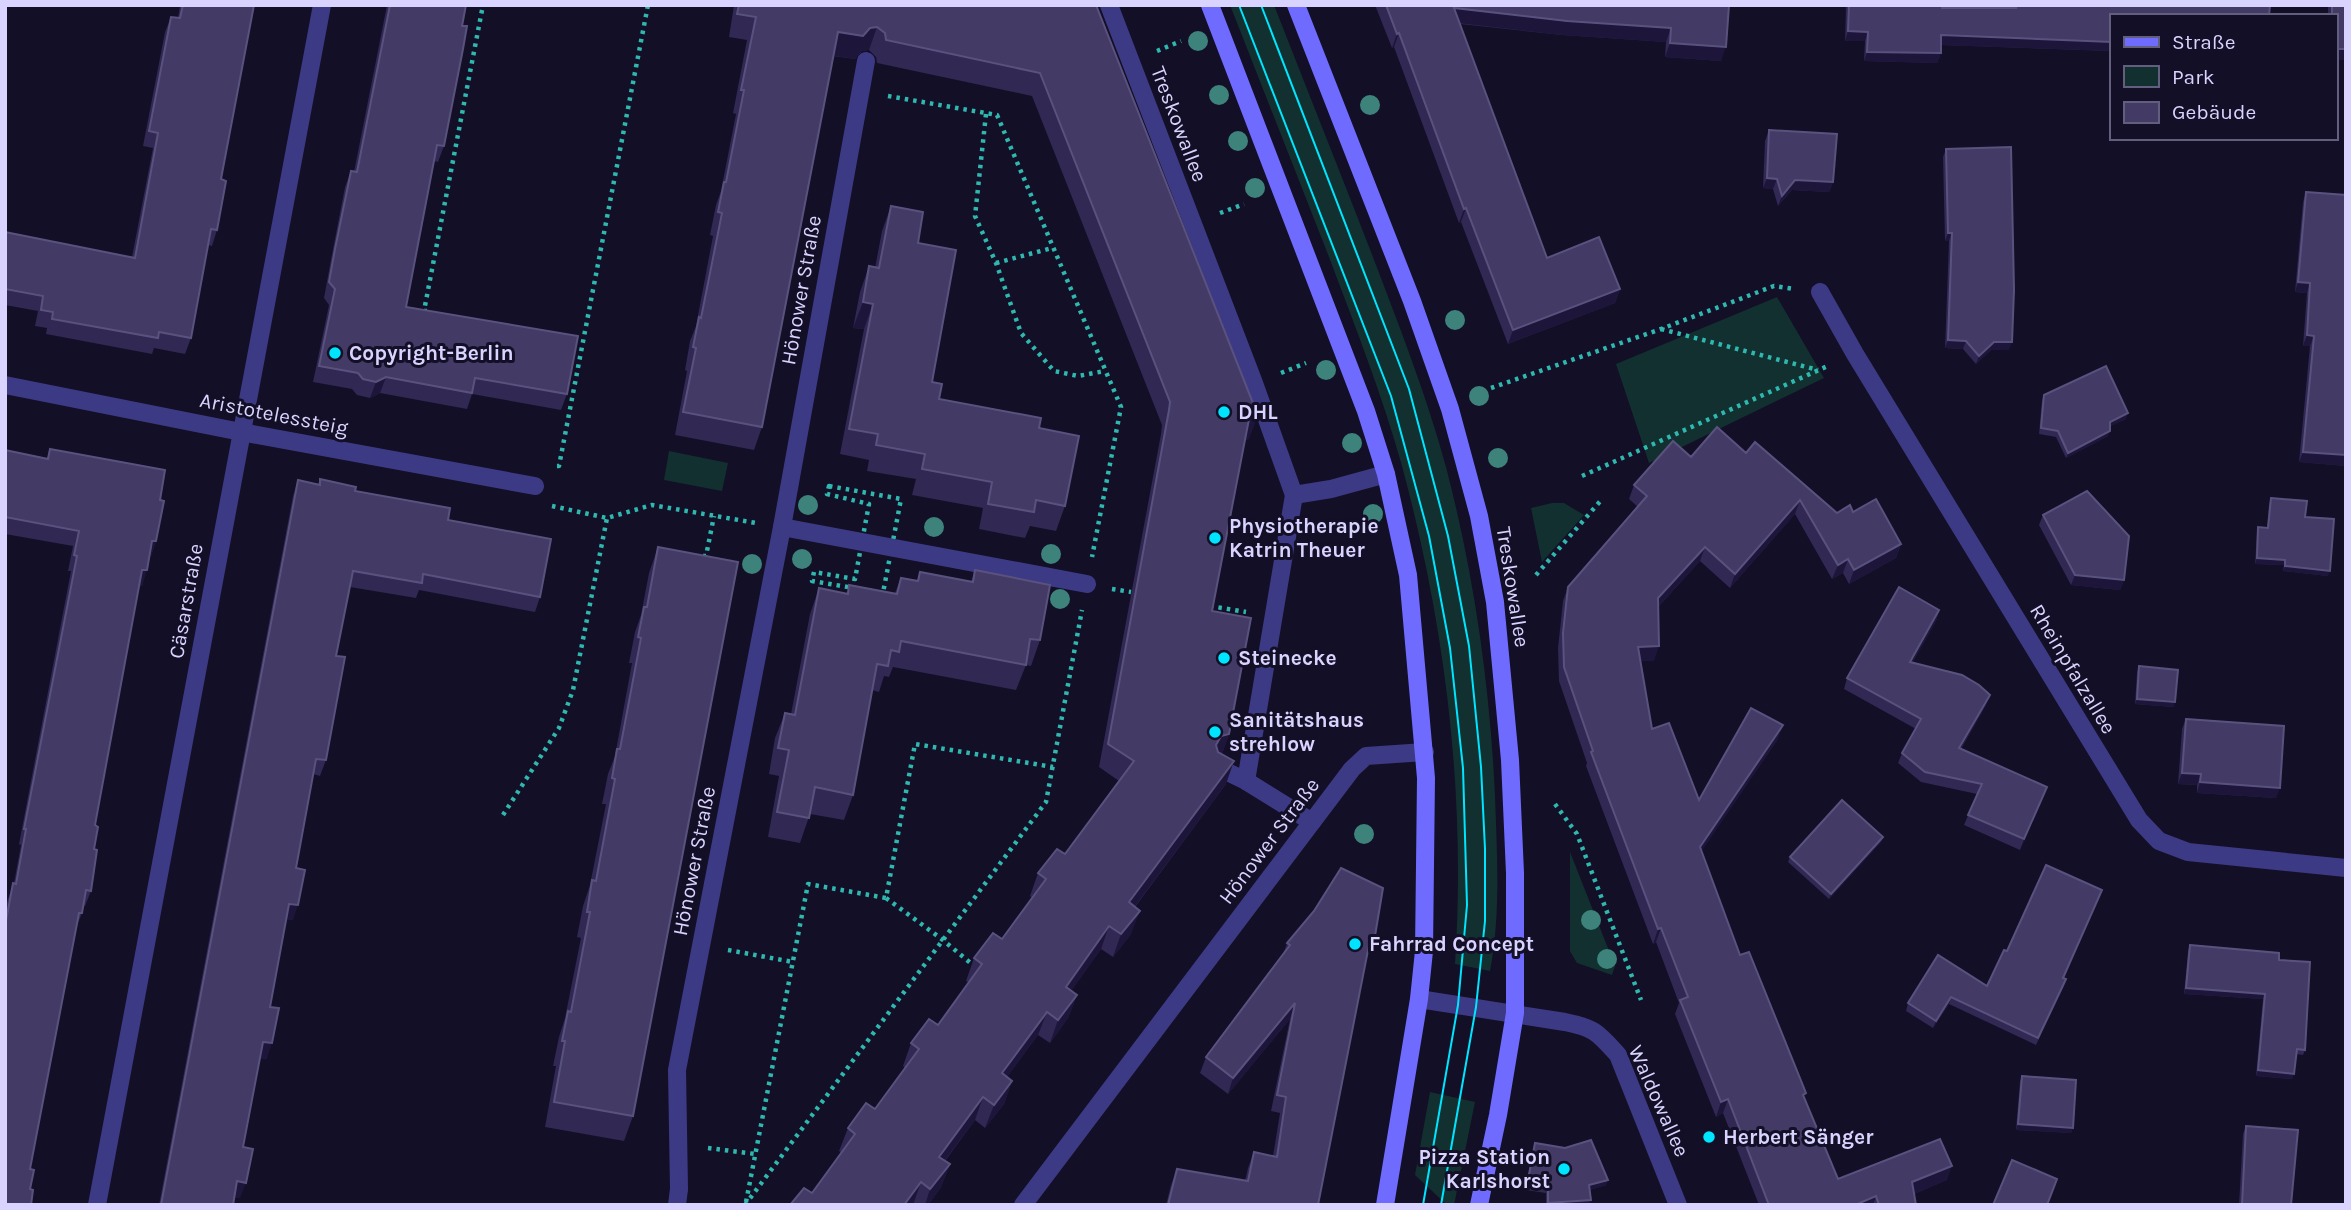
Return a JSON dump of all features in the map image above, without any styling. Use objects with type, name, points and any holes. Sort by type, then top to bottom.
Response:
[{"type":"main road","points":[[1210,5],[1345,355],[1386,474],[1408,575],[1426,752],[1424,938],[1419,999],[1385,1205]]},
{"type":"main road","name":"Treskowallee","points":[[1296,5],[1416,313],[1450,410],[1479,516],[1495,602],[1510,760],[1515,873],[1515,1013],[1479,1205]]},
{"type":"street","name":"Cäsarstraße","points":[[97,1205],[322,5]]},
{"type":"street","name":"Treskowallee","points":[[1109,5],[1254,383],[1294,495],[1246,781]]},
{"type":"street","name":"Hönower Straße","points":[[678,1197],[677,1070],[782,527],[866,61]]},
{"type":"street","name":"Rheinpfalzallee","points":[[1820,292],[1855,354],[2139,820],[2159,841],[2188,852],[2346,868]]},
{"type":"street","name":"Aristotelessteig","points":[[5,384],[241,432],[535,486]]},
{"type":"street","points":[[1294,495],[1331,489],[1386,474]]},
{"type":"street","points":[[782,527],[1087,584]]},
{"type":"street","name":"Hönower Straße","points":[[1023,1205],[1352,769],[1366,756],[1426,752]]},
{"type":"street","points":[[1219,768],[1246,781],[1311,822]]},
{"type":"street","name":"Waldowallee","points":[[1419,999],[1588,1027],[1618,1055],[1678,1205]]},
{"type":"path","points":[[437,313],[424,311],[483,5]]},
{"type":"path","points":[[559,466],[648,5]]},
{"type":"path","points":[[1163,48],[1181,41]]},
{"type":"path","points":[[745,1204],[1046,802],[1121,407],[997,116],[860,91]]},
{"type":"path","points":[[986,114],[975,216],[996,263],[1021,333],[1054,371],[1078,376],[1105,371]]},
{"type":"path","points":[[1228,210],[1244,204]]},
{"type":"path","points":[[996,263],[1052,247]]},
{"type":"path","points":[[1491,388],[1661,329],[1774,286],[1820,292]]},
{"type":"path","points":[[1661,329],[1818,370]]},
{"type":"path","points":[[570,339],[583,341]]},
{"type":"path","points":[[1581,476],[1855,354]]},
{"type":"path","points":[[1290,370],[1306,363]]},
{"type":"path","points":[[535,486],[546,505],[607,518],[652,505],[782,527]]},
{"type":"path","points":[[886,579],[883,593],[812,581],[814,572],[855,579],[869,504],[827,494],[829,486],[901,499],[898,514]]},
{"type":"path","points":[[1536,575],[1603,498]]},
{"type":"path","points":[[694,554],[706,556],[714,516]]},
{"type":"path","points":[[503,815],[559,728],[573,691],[607,518]]},
{"type":"path","points":[[1202,605],[1273,617]]},
{"type":"path","points":[[886,898],[915,744],[1053,767]]},
{"type":"path","points":[[1555,804],[1577,834],[1641,1000]]},
{"type":"path","points":[[745,1204],[808,884],[886,898],[976,968]]},
{"type":"path","points":[[740,952],[793,962]]},
{"type":"path","points":[[705,1159],[707,1148],[755,1154]]},
{"type":"green space","points":[[1230,5],[1274,5],[1401,332],[1430,412],[1446,467],[1465,548],[1489,713],[1495,796],[1497,884],[1496,928],[1490,971],[1455,964],[1458,838],[1449,713],[1430,589],[1402,466],[1386,413],[1329,257]]},
{"type":"green space","points":[[1777,297],[1824,378],[1649,463],[1616,364]]},
{"type":"green space","points":[[669,451],[728,463],[722,491],[664,480]]},
{"type":"green space","points":[[1564,503],[1584,515],[1542,562],[1531,508]]},
{"type":"green space","points":[[1570,852],[1615,966],[1612,975],[1577,963],[1570,951]]},
{"type":"green space","points":[[1430,1092],[1475,1102],[1454,1205],[1447,1205],[1415,1175]]},
{"type":"building","points":[[183,5],[254,5],[221,179],[226,181],[217,230],[211,229],[191,338],[159,332],[158,338],[52,319],[53,312],[41,310],[43,296],[5,289],[5,232],[135,258],[158,133],[149,131],[171,17],[180,18]]},
{"type":"building","points":[[390,5],[466,5],[462,26],[467,26],[444,146],[437,145],[406,307],[578,336],[567,394],[475,378],[472,393],[386,377],[376,382],[363,379],[358,373],[319,366],[335,289],[329,282],[335,249],[351,171],[357,172]]},
{"type":"building","points":[[739,5],[1096,5],[1258,416],[1249,419],[1212,611],[1251,618],[1229,734],[1221,736],[1216,745],[1218,752],[1234,761],[1129,902],[1140,911],[1121,934],[1109,926],[1066,987],[1077,995],[1058,1020],[1047,1012],[1002,1073],[1012,1081],[994,1105],[983,1097],[939,1157],[950,1164],[930,1189],[921,1182],[904,1205],[790,1205],[804,1188],[812,1193],[855,1134],[848,1128],[866,1103],[875,1109],[919,1049],[911,1043],[929,1019],[938,1025],[982,964],[974,958],[993,933],[1002,939],[1046,879],[1038,873],[1057,849],[1065,854],[1134,761],[1108,744],[1170,402],[1040,73],[886,40],[885,33],[877,27],[870,28],[863,36],[838,32],[762,427],[683,412],[696,348],[693,347],[722,213],[718,212],[744,90],[741,90],[756,17],[737,14]]},
{"type":"building","points":[[1386,5],[1729,5],[1726,47],[1670,43],[1671,28],[1567,21],[1454,8],[1547,258],[1599,237],[1620,289],[1513,330]]},
{"type":"building","points":[[1849,5],[2016,8],[2016,5],[2270,5],[2269,14],[2110,14],[2110,42],[1941,35],[1941,53],[1867,52],[1868,32],[1848,31]]},
{"type":"building","points":[[2332,5],[2346,5],[2346,49],[2337,49],[2337,14],[2332,14]]},
{"type":"building","points":[[1769,130],[1837,134],[1833,182],[1795,180],[1782,196],[1777,179],[1767,178]]},
{"type":"building","points":[[2011,147],[2014,290],[2012,342],[1994,342],[1979,356],[1966,341],[1948,340],[1952,233],[1948,233],[1946,149]]},
{"type":"building","points":[[2306,192],[2346,195],[2346,455],[2303,452],[2314,336],[2307,335],[2310,283],[2298,282]]},
{"type":"building","points":[[891,206],[923,212],[918,243],[956,250],[932,382],[942,384],[939,399],[1041,418],[1039,428],[1079,436],[1065,506],[1036,500],[1034,512],[988,504],[992,482],[922,469],[925,454],[876,445],[878,434],[849,429],[873,304],[863,302],[869,266],[879,268]]},
{"type":"building","points":[[2106,366],[2128,413],[2110,422],[2110,431],[2068,453],[2058,431],[2041,428],[2044,395]]},
{"type":"building","points":[[1717,427],[1746,453],[1755,442],[1837,513],[1850,505],[1853,512],[1876,499],[1901,544],[1854,570],[1848,559],[1838,565],[1800,500],[1735,574],[1705,547],[1658,598],[1659,646],[1638,647],[1652,729],[1669,723],[1699,800],[1751,708],[1783,725],[1700,847],[1740,955],[1749,952],[1838,1179],[1940,1139],[1952,1166],[1912,1182],[1916,1205],[1879,1205],[1876,1196],[1855,1205],[1769,1205],[1728,1099],[1721,1102],[1680,1000],[1688,997],[1661,928],[1658,929],[1591,752],[1593,751],[1564,667],[1563,633],[1568,587],[1647,496],[1634,485],[1673,441],[1691,457]]},
{"type":"building","points":[[50,449],[165,470],[160,500],[164,501],[147,570],[142,570],[95,825],[98,827],[94,849],[97,850],[91,891],[86,890],[82,913],[79,913],[30,1169],[34,1170],[30,1189],[33,1190],[31,1205],[5,1205],[5,926],[13,883],[16,884],[24,829],[77,556],[74,555],[79,531],[5,517],[5,450],[48,459]]},
{"type":"building","points":[[320,479],[356,487],[355,491],[450,508],[448,520],[551,539],[540,597],[423,574],[422,583],[353,571],[336,656],[345,657],[326,760],[316,759],[296,868],[305,870],[298,905],[289,904],[270,1007],[279,1008],[272,1043],[263,1042],[243,1147],[253,1149],[246,1183],[237,1181],[233,1205],[161,1205],[298,480],[320,485]]},
{"type":"building","points":[[2087,491],[2129,536],[2124,580],[2075,575],[2043,515]]},
{"type":"building","points":[[2271,498],[2307,501],[2305,517],[2334,519],[2330,571],[2285,566],[2285,560],[2257,558],[2258,527],[2268,528]]},
{"type":"building","points":[[658,547],[738,562],[633,1116],[554,1102],[565,1041],[562,1041],[568,1011],[571,1012],[590,912],[587,912],[592,880],[596,881],[615,779],[612,778],[617,749],[620,749],[641,638],[638,637],[644,607],[647,607]]},
{"type":"building","points":[[975,570],[1050,585],[1040,640],[1030,639],[1026,665],[901,641],[899,652],[891,650],[888,666],[877,664],[853,795],[815,787],[809,818],[777,812],[789,750],[778,748],[785,713],[795,715],[819,588],[848,594],[849,585],[897,594],[901,578],[918,581],[920,572],[973,582]]},
{"type":"building","points":[[1899,587],[1939,610],[1910,662],[1962,675],[1990,695],[1959,748],[2047,787],[2024,839],[1968,815],[1982,784],[1925,772],[1902,753],[1921,719],[1847,678]]},
{"type":"building","points":[[2139,666],[2178,670],[2175,702],[2137,699]]},
{"type":"building","points":[[2186,719],[2284,726],[2280,788],[2200,782],[2201,774],[2182,773]]},
{"type":"building","points":[[1842,800],[1883,837],[1831,894],[1790,857]]},
{"type":"building","points":[[2046,865],[2102,890],[2063,978],[2066,979],[2038,1038],[1951,997],[1936,1021],[1908,1003],[1938,955],[1987,986],[2004,950],[2007,951]]},
{"type":"building","points":[[1341,868],[1383,888],[1375,936],[1370,940],[1318,1205],[1168,1205],[1177,1169],[1248,1181],[1254,1152],[1277,1157],[1286,1097],[1277,1095],[1295,1003],[1233,1078],[1206,1057],[1290,945],[1287,943],[1314,911]]},
{"type":"building","points":[[2190,945],[2279,953],[2279,960],[2310,962],[2305,1050],[2297,1049],[2294,1074],[2258,1070],[2265,994],[2186,988]]},
{"type":"building","points":[[2022,1076],[2076,1080],[2073,1128],[2018,1124]]},
{"type":"building","points":[[2246,1126],[2298,1130],[2291,1205],[2242,1205]]},
{"type":"building","name":"Pizza Station Karlshorst","points":[[1591,1140],[1608,1180],[1589,1185],[1591,1200],[1548,1203],[1548,1188],[1527,1185],[1535,1143],[1565,1148]]},
{"type":"building","points":[[2012,1160],[2057,1179],[2047,1205],[1993,1205]]},
{"type":"tram line","points":[[1239,5],[1391,396],[1429,536],[1450,648],[1463,768],[1467,905],[1458,1005],[1423,1205]]},
{"type":"tram line","points":[[1261,5],[1409,389],[1448,536],[1469,646],[1481,767],[1485,921],[1476,1007],[1441,1205]]},
{"type":"place","name":"Copyright-Berlin","points":[[335,353]]},
{"type":"place","name":"DHL","points":[[1224,412]]},
{"type":"place","name":"Physiotherapie Katrin Theuer","points":[[1215,538]]},
{"type":"place","name":"Steinecke","points":[[1224,658]]},
{"type":"place","name":"Sanitätshaus strehlow","points":[[1215,732]]},
{"type":"place","name":"Fahrrad Concept","points":[[1355,944]]},
{"type":"place","name":"Herbert Sänger","points":[[1709,1137]]},
{"type":"place","name":"Pizza Station Karlshorst","points":[[1564,1169]]}]
